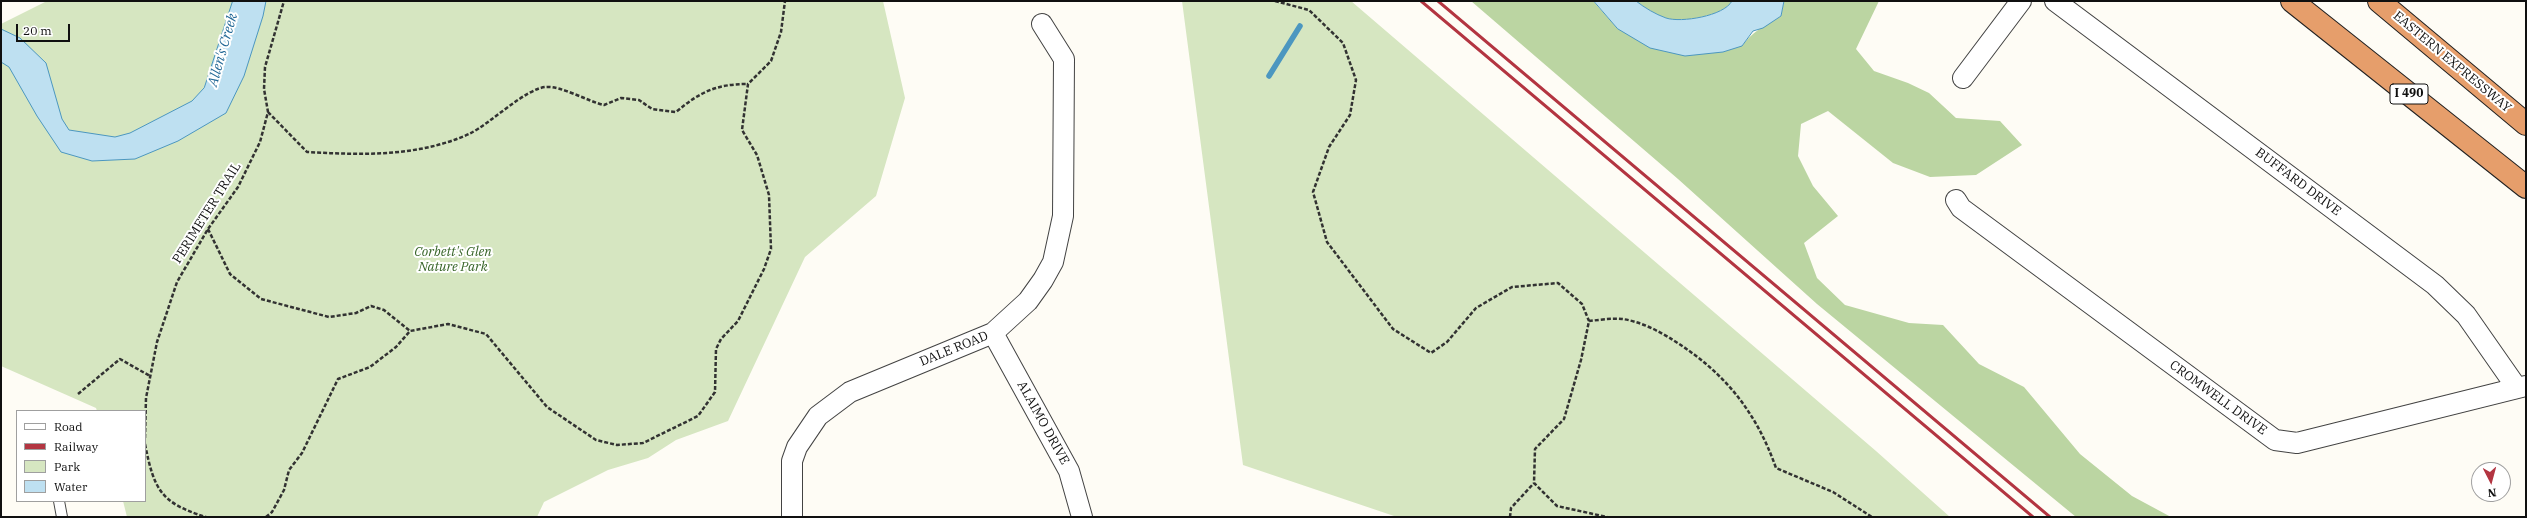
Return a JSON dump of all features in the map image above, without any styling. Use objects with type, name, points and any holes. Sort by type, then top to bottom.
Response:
[{"type":"highway","name":"I 490","points":[[2292,1],[2526,188]]},
{"type":"highway","name":"EASTERN EXPRESSWAY","points":[[2379,1],[2526,124]]},
{"type":"street","points":[[1963,78],[2021,1]]},
{"type":"street","name":"BUFFARD DRIVE","points":[[2055,1],[2436,285],[2466,315],[2521,387]]},
{"type":"street","name":"DALE ROAD","points":[[792,517],[792,461],[797,447],[818,416],[850,392],[993,333],[1028,301],[1054,262],[1063,216],[1064,59],[1042,24]]},
{"type":"street","name":"CROMWELL DRIVE","points":[[1956,200],[1961,208],[2275,440],[2296,443],[2521,387]]},
{"type":"street","name":"ALAIMO DRIVE","points":[[993,333],[1069,471],[1082,517]]},
{"type":"lane","points":[[59,502],[62,517]]},
{"type":"path","name":"PERIMETER TRAIL","points":[[146,410],[146,398],[157,342],[177,282],[208,229],[238,187],[260,142],[268,112],[264,89],[265,66],[284,1]]},
{"type":"path","points":[[266,517],[272,512],[284,490],[289,470],[302,453],[338,378],[370,367],[396,347],[410,331],[448,324],[486,334],[547,407],[596,440],[617,445],[643,443],[698,416],[714,392],[716,349],[721,338],[738,321],[764,269],[771,249],[770,209],[757,155],[742,130],[748,84],[771,61],[781,32],[785,1]]},
{"type":"path","points":[[1275,1],[1309,10],[1342,43],[1356,80],[1350,115],[1329,147],[1312,192],[1327,242],[1393,329],[1431,353],[1447,342],[1476,308],[1512,287],[1558,283],[1582,304],[1588,321],[1581,360],[1564,419],[1535,449],[1534,483],[1511,508],[1510,517]]},
{"type":"path","points":[[268,112],[307,152],[380,155],[415,150],[468,134],[509,108],[531,91],[547,87],[604,105],[621,98],[639,100],[652,109],[676,112],[697,96],[725,84],[748,84]]},
{"type":"path","points":[[208,229],[230,274],[261,299],[329,316],[356,313],[371,306],[384,310],[410,331]]},
{"type":"path","points":[[1588,321],[1623,319],[1658,330],[1692,351],[1725,380],[1750,412],[1768,444],[1776,468],[1833,492],[1872,517]]},
{"type":"path","points":[[78,394],[120,359],[150,376]]},
{"type":"path","points":[[146,450],[150,472],[159,491],[181,510],[206,517]]},
{"type":"path","points":[[1534,483],[1557,506],[1607,517]]},
{"type":"green space","name":"Corbett's Glen Nature Park","points":[[47,1],[883,1],[905,98],[876,196],[805,257],[728,421],[676,440],[648,458],[608,470],[544,502],[537,517],[127,517],[123,502],[146,502],[146,410],[97,410],[96,408],[1,366],[1,24]]},
{"type":"green space","points":[[1182,1],[1351,1],[1876,451],[1950,517],[1397,517],[1243,465]]},
{"type":"green space","points":[[1471,1],[1593,1],[1618,29],[1742,46],[1756,32],[1781,16],[1784,1],[1879,1],[1856,49],[1874,71],[1908,83],[1929,93],[1956,118],[2000,121],[2022,145],[1976,175],[1930,177],[1893,163],[1828,111],[1801,124],[1798,156],[1813,186],[1838,216],[1804,243],[1817,278],[1845,305],[1909,323],[1943,325],[1979,364],[2024,387],[2080,454],[2132,496],[2171,517],[2076,517],[1817,304],[1678,179]]},
{"type":"green space","points":[[1636,1],[1732,1],[1720,11],[1702,17],[1682,20],[1666,18],[1650,11]]},
{"type":"water","name":"Allen's Creek","points":[[233,1],[266,1],[263,16],[244,76],[226,113],[178,141],[135,159],[92,161],[61,152],[37,116],[9,67],[1,62],[1,29],[20,38],[46,63],[62,119],[69,130],[115,137],[130,133],[192,101],[204,88]]},
{"type":"water","points":[[1594,1],[1636,1],[1650,11],[1666,18],[1682,20],[1702,17],[1720,11],[1732,1],[1784,1],[1781,16],[1763,28],[1753,31],[1742,46],[1723,52],[1685,56],[1650,48],[1618,29]]},
{"type":"waterway","points":[[1269,76],[1300,26]]},
{"type":"railway","points":[[1421,1],[2033,517]]},
{"type":"railway","points":[[1438,1],[2050,517]]}]
